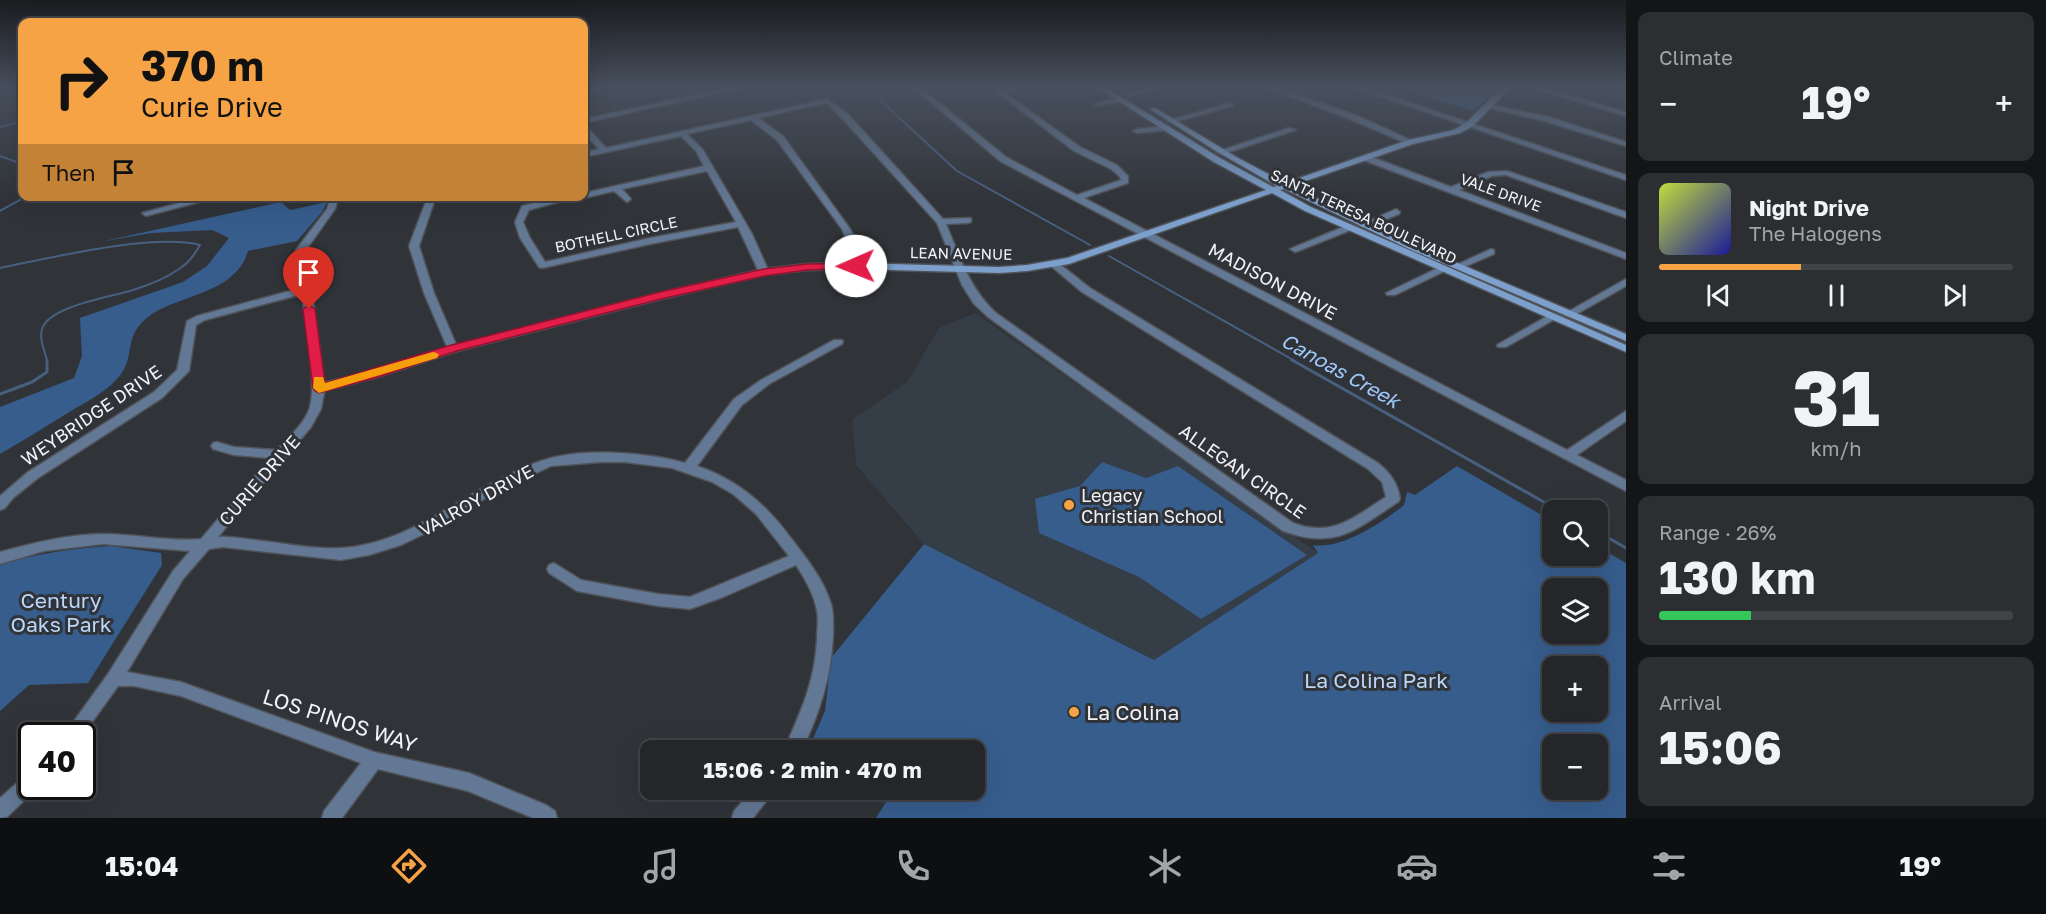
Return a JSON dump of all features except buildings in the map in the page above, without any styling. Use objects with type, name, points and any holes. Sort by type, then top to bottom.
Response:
[{"type":"street","points":[[588,154],[717,126]]},
{"type":"street","points":[[764,126],[780,138],[846,229],[852,241],[856,266]]},
{"type":"street","points":[[854,126],[941,222],[962,269]]},
{"type":"street","name":"MADISON DRIVE","points":[[963,126],[1002,159],[1626,486]]},
{"type":"street","points":[[1046,126],[1077,149],[1114,167],[1124,176],[1125,181],[1076,198]]},
{"type":"street","points":[[1137,131],[1163,126]]},
{"type":"street","name":"SANTA TERESA BOULEVARD","points":[[1171,126],[1284,187],[1364,225],[1626,338]]},
{"type":"street","name":"SANTA TERESA BOULEVARD","points":[[1171,126],[1272,190],[1348,228],[1626,350]]},
{"type":"street","points":[[1374,126],[1411,142]]},
{"type":"street","name":"LEAN AVENUE","points":[[319,388],[373,375],[453,349],[764,272],[807,267],[1008,269],[1054,264],[1411,142],[1465,126]]},
{"type":"street","points":[[1471,126],[1626,178]]},
{"type":"street","points":[[1569,126],[1626,144]]},
{"type":"street","points":[[1220,152],[1292,130]]},
{"type":"street","points":[[588,133],[604,150]]},
{"type":"street","points":[[683,134],[699,150],[764,272]]},
{"type":"street","name":"VALE DRIVE","points":[[1366,158],[1626,256]]},
{"type":"street","points":[[588,194],[708,168]]},
{"type":"street","points":[[1452,190],[1491,174],[1507,173],[1626,215]]},
{"type":"street","points":[[615,187],[627,199]]},
{"type":"street","points":[[146,213],[197,201]]},
{"type":"street","name":"CURIE DRIVE","points":[[83,722],[114,679],[166,591],[203,544],[282,455],[307,424],[315,409],[319,388],[301,250],[309,234],[331,210],[334,201]]},
{"type":"street","points":[[430,201],[414,246],[429,293],[453,349]]},
{"type":"street","name":"BOTHELL CIRCLE","points":[[555,201],[525,208],[519,222],[525,238],[542,265],[740,224]]},
{"type":"street","points":[[1364,225],[1396,212]]},
{"type":"street","points":[[941,222],[968,220]]},
{"type":"street","points":[[1295,249],[1348,228]]},
{"type":"street","points":[[1459,266],[1491,252]]},
{"type":"street","name":"ALLEGAN CIRCLE","points":[[962,269],[967,285],[978,302],[1000,322],[1288,527],[1312,536],[1336,533],[1393,499],[1387,476],[1373,466],[1086,290],[1054,264]]},
{"type":"street","points":[[1391,293],[1442,269]]},
{"type":"street","points":[[1569,314],[1626,282]]},
{"type":"street","name":"WEYBRIDGE DRIVE","points":[[0,505],[8,495],[33,475],[158,395],[173,382],[183,371],[191,323],[201,318],[307,289]]},
{"type":"street","points":[[1502,345],[1551,317]]},
{"type":"street","points":[[688,467],[738,402],[765,382],[838,342]]},
{"type":"street","points":[[1568,455],[1626,415]]},
{"type":"street","points":[[217,446],[234,451],[282,455]]},
{"type":"street","name":"VALROY DRIVE","points":[[0,558],[44,546],[103,539],[183,546],[223,542],[341,555],[378,548],[411,536],[543,464],[601,456],[638,457],[688,467],[735,489],[757,506],[815,583],[825,612],[822,679],[813,709],[798,740]]},
{"type":"street","points":[[554,569],[577,585],[658,600],[690,603],[798,558]]},
{"type":"street","name":"LOS PINOS WAY","points":[[114,679],[134,679],[181,689],[375,760],[469,782],[548,818]]},
{"type":"street","points":[[330,818],[375,760]]},
{"type":"street","points":[[0,811],[18,794]]},
{"type":"street","points":[[741,818],[756,800]]},
{"type":"shaded area","name":"Legacy Christian School","points":[[975,313],[1318,553],[1154,660],[924,544],[856,465],[852,420],[907,382],[939,328]]},
{"type":"green space","points":[[281,202],[290,210],[327,202],[322,212],[297,241],[248,251],[242,265],[221,284],[152,314],[136,331],[123,372],[111,385],[0,454],[0,407],[74,378],[82,356],[80,318],[183,282],[207,266],[229,238],[212,230],[151,233],[100,242]]},
{"type":"green space","points":[[1102,462],[1146,478],[1178,466],[1307,555],[1201,619],[1139,577],[1039,533],[1035,499],[1080,486]]},
{"type":"green space","name":"La Colina Park","points":[[1457,466],[1542,515],[1542,566],[1608,566],[1608,553],[1626,563],[1626,818],[876,818],[886,802],[883,800],[985,800],[985,740],[812,740],[825,711],[831,658],[924,544],[1154,660],[1318,553],[1313,545],[1336,543],[1348,539],[1384,520],[1404,505],[1407,492],[1415,495]]},
{"type":"green space","name":"Century Oaks Park","points":[[111,546],[161,553],[162,565],[88,683],[29,685],[0,711],[0,564],[55,552]]},
{"type":"waterway","name":"Canoas Creek","points":[[908,126],[957,171],[1090,245]]},
{"type":"waterway","points":[[0,156],[18,163]]},
{"type":"waterway","points":[[0,211],[18,201]]},
{"type":"waterway","points":[[0,268],[129,244],[180,242],[200,245],[186,264],[163,279],[68,308],[56,314],[47,321],[42,329],[41,337],[47,361]]},
{"type":"waterway","name":"Canoas Creek","points":[[1109,256],[1295,361]]},
{"type":"waterway","name":"Canoas Creek","points":[[1292,360],[1542,501]]},
{"type":"waterway","points":[[0,394],[32,382],[47,372],[47,361]]},
{"type":"waterway","name":"Canoas Creek","points":[[1608,538],[1626,548]]},
{"type":"slow traffic","points":[[318,380],[319,388],[373,375],[433,355]]},
{"type":"place","name":"Legacy Christian School","points":[[1069,505]]},
{"type":"place","name":"La Colina","points":[[1074,712]]},
{"type":"route","points":[[309,309],[319,388],[373,375],[453,349],[764,272],[807,267],[856,266]]}]
